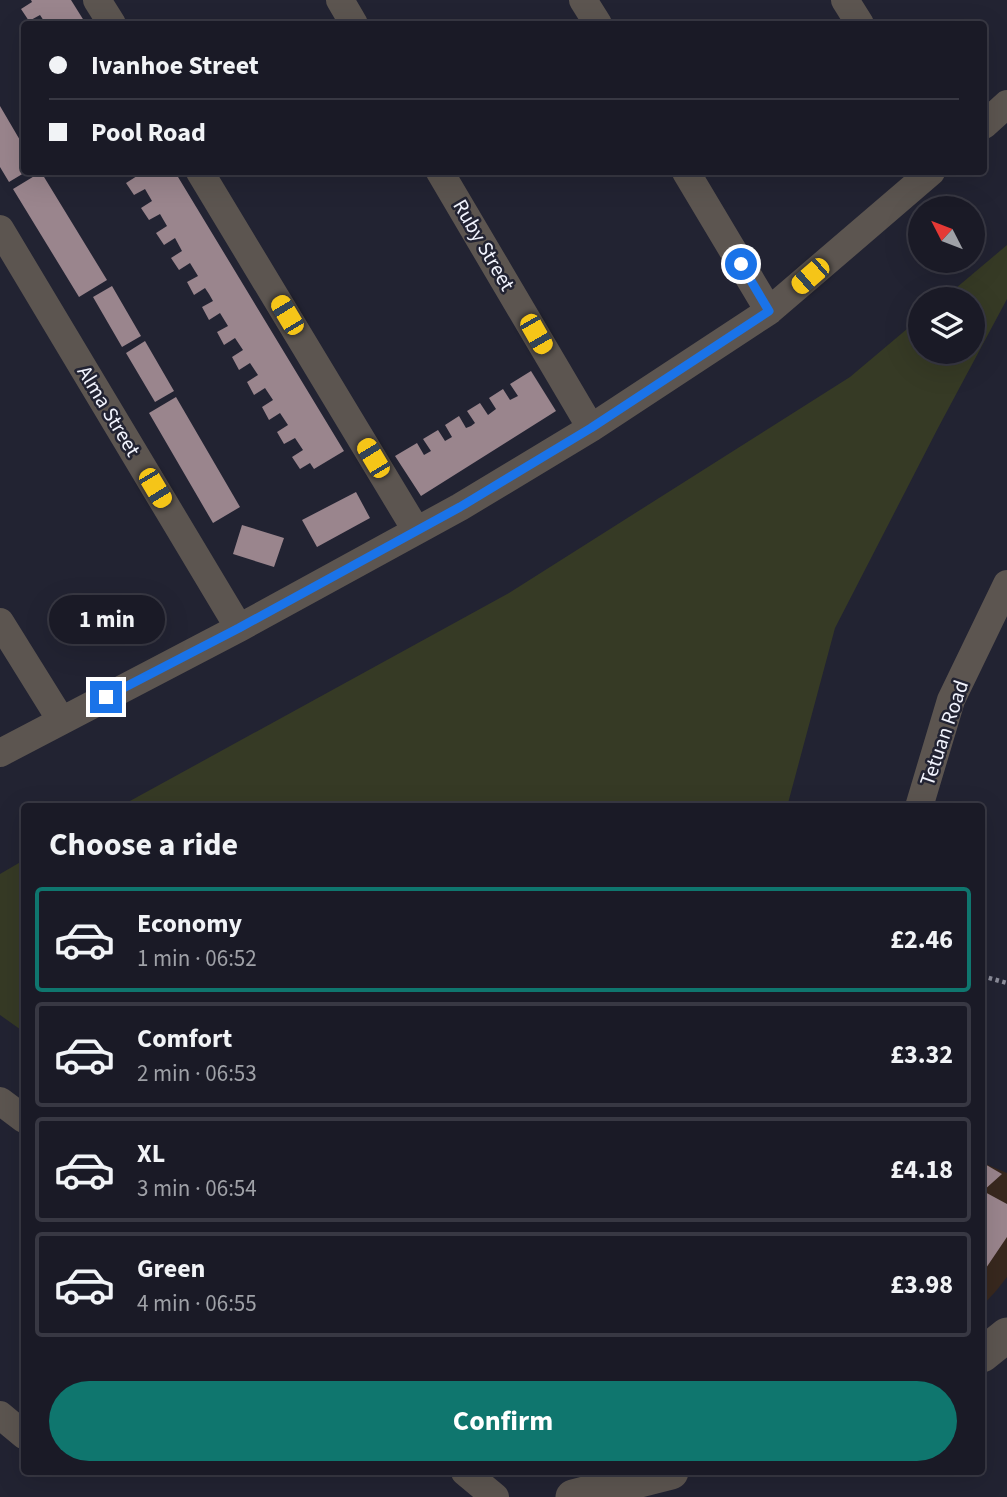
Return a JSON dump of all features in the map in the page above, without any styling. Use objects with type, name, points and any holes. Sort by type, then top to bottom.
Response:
[{"type":"street","points":[[97,0],[110,21]]},
{"type":"street","points":[[340,0],[352,21]]},
{"type":"street","points":[[583,0],[596,21]]},
{"type":"street","points":[[845,0],[858,21]]},
{"type":"street","points":[[987,122],[1007,104]]},
{"type":"street","points":[[202,175],[416,530]]},
{"type":"street","name":"Ruby Street","points":[[442,175],[591,428]]},
{"type":"street","points":[[688,175],[769,311]]},
{"type":"street","points":[[0,753],[239,628],[460,507],[591,428],[769,311],[928,175]]},
{"type":"street","name":"Alma Street","points":[[0,229],[239,628]]},
{"type":"street","name":"Tetuan Road","points":[[920,803],[951,700],[1007,584]]},
{"type":"street","points":[[0,622],[61,720]]},
{"type":"street","points":[[0,1101],[21,1117]]},
{"type":"street","points":[[985,1353],[1007,1335]]},
{"type":"street","points":[[985,1373],[1007,1366]]},
{"type":"street","points":[[0,1415],[21,1432]]},
{"type":"street","points":[[469,1475],[495,1497]]},
{"type":"street","points":[[573,1497],[659,1475]]},
{"type":"path","points":[[985,977],[1007,983]]},
{"type":"shaded area","points":[[985,1164],[1007,1173],[1007,1277],[985,1303]]},
{"type":"green space","points":[[1007,245],[1007,299],[985,340],[985,287],[957,287],[974,273],[985,273],[985,264]]},
{"type":"green space","points":[[908,328],[908,364],[972,364],[835,628],[788,803],[126,803],[509,593],[850,377]]},
{"type":"green space","points":[[21,862],[21,1030],[0,1015],[0,874]]},
{"type":"building","points":[[31,0],[71,0],[84,21],[44,21],[40,15],[29,21],[21,9],[32,2]]},
{"type":"building","points":[[0,106],[21,142],[21,175],[9,182],[0,167]]},
{"type":"building","points":[[36,175],[43,175],[107,280],[79,297],[13,189]]},
{"type":"building","points":[[177,175],[344,451],[314,469],[310,463],[300,469],[292,457],[303,450],[295,438],[284,444],[277,432],[288,425],[280,413],[269,420],[262,407],[273,400],[265,388],[254,395],[247,382],[258,375],[250,363],[239,370],[232,357],[243,350],[235,338],[224,345],[217,332],[228,326],[220,313],[209,320],[202,307],[213,301],[209,294],[205,288],[194,295],[187,282],[198,276],[190,263],[179,270],[171,258],[182,251],[175,238],[164,245],[156,233],[167,226],[160,214],[149,220],[141,208],[152,201],[145,189],[134,195],[126,183],[137,176]]},
{"type":"building","points":[[112,286],[141,336],[122,347],[93,297]]},
{"type":"building","points":[[145,341],[174,391],[155,402],[126,353]]},
{"type":"building","points":[[531,371],[556,411],[421,496],[395,456],[417,443],[424,455],[431,451],[423,439],[438,430],[445,441],[452,437],[445,425],[459,416],[466,428],[471,426],[475,423],[467,411],[480,403],[488,415],[496,409],[489,398],[503,389],[510,400],[518,396],[510,384]]},
{"type":"building","points":[[176,397],[240,507],[213,523],[149,413]]},
{"type":"building","points":[[356,492],[370,518],[317,547],[302,520]]},
{"type":"building","points":[[242,525],[284,538],[274,567],[233,554]]},
{"type":"building","points":[[985,1164],[1002,1174],[985,1189]]},
{"type":"building","points":[[985,1192],[1007,1204],[1007,1237],[985,1270]]},
{"type":"route","points":[[106,697],[239,628],[460,507],[591,428],[769,311],[741,264]]}]
